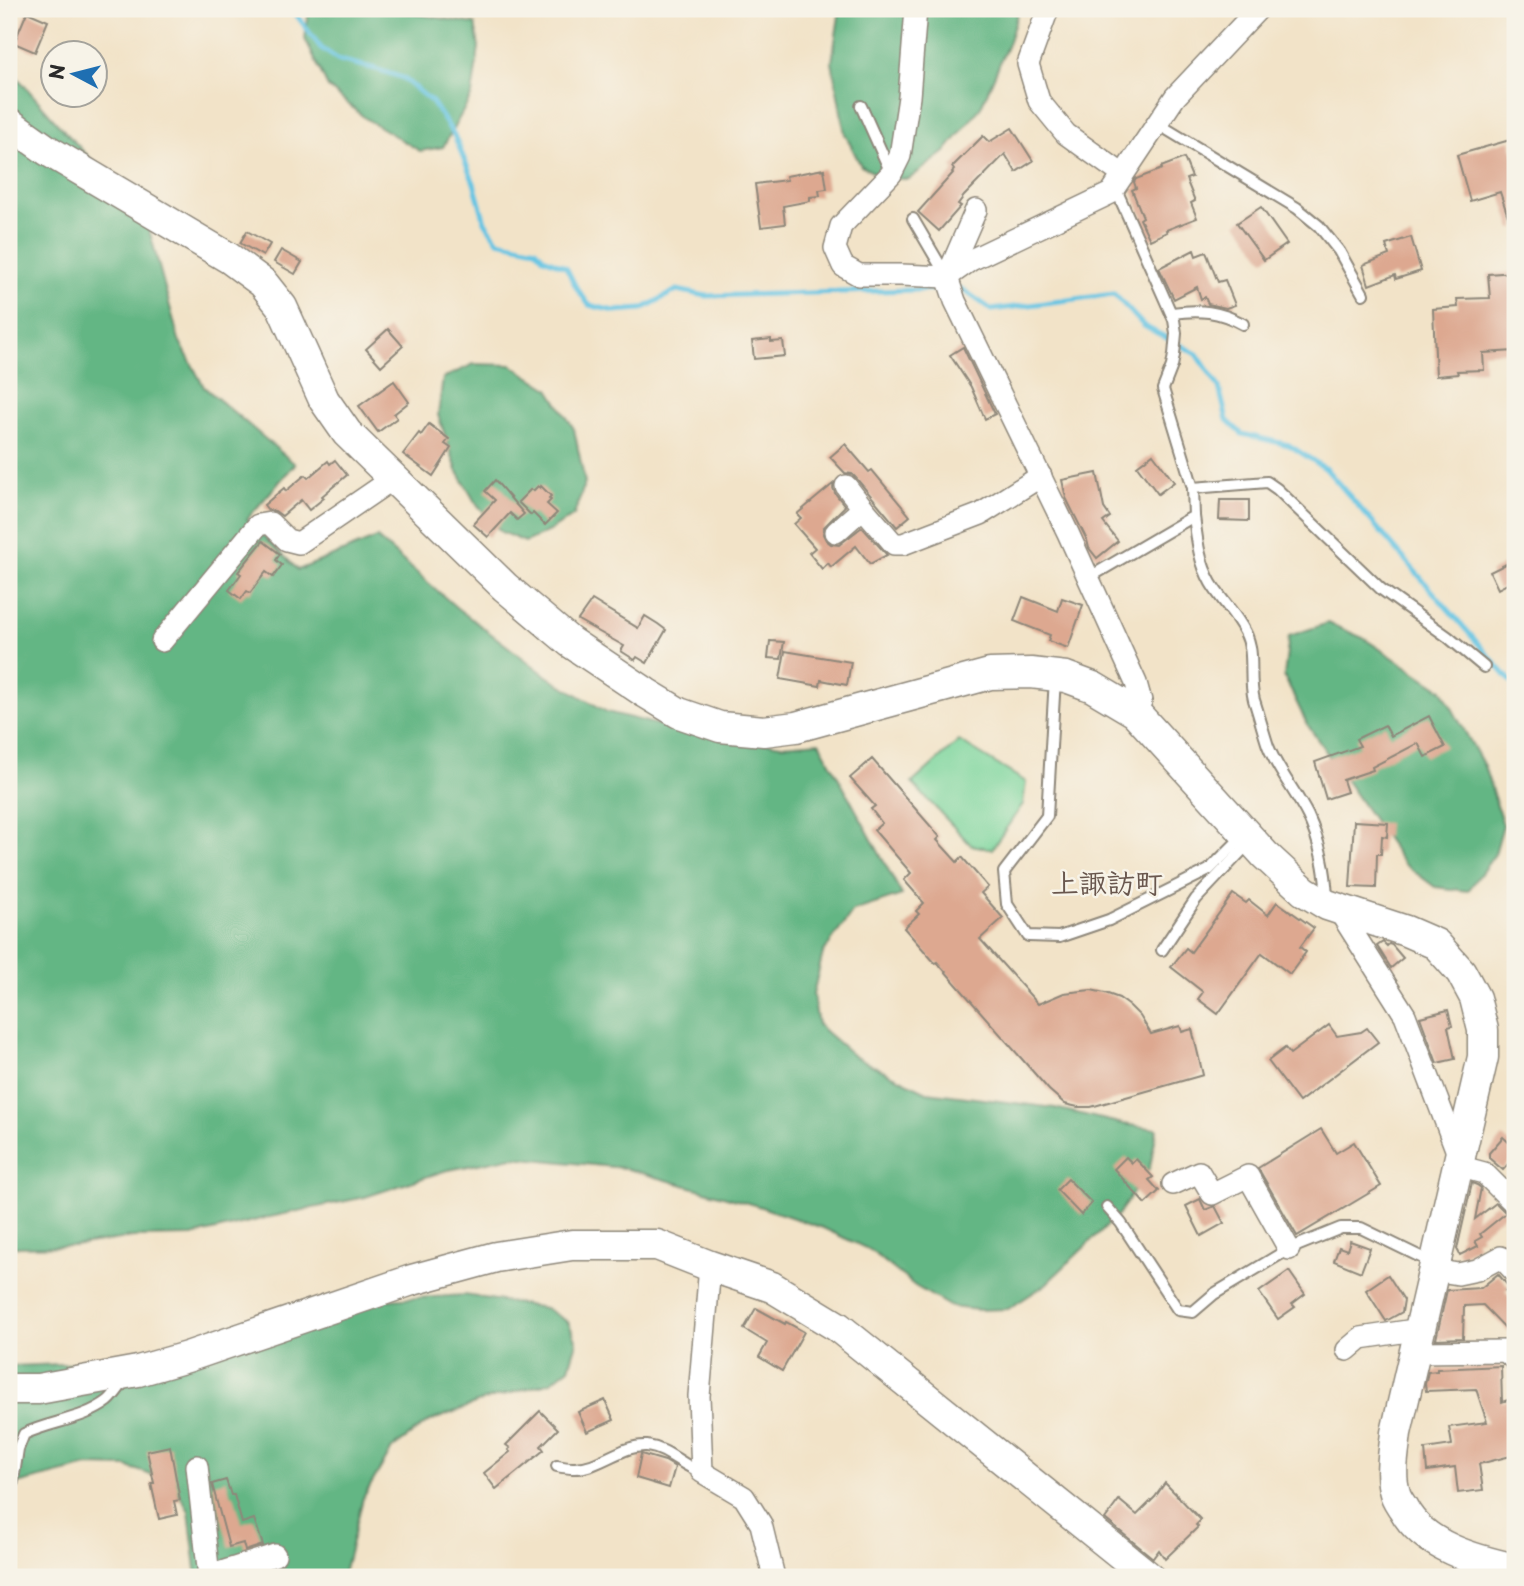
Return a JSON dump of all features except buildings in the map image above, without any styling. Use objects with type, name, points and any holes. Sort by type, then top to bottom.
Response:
[{"type":"street","points":[[916,9],[909,97],[900,156],[893,178],[841,226],[835,248],[843,265],[859,275],[901,275],[950,287]]},
{"type":"street","points":[[1048,9],[1028,64],[1039,101],[1066,135],[1119,181]]},
{"type":"street","points":[[950,287],[971,260],[1111,193],[1175,97],[1258,9]]},
{"type":"street","points":[[9,123],[47,150],[229,258],[263,283],[282,307],[324,400],[347,433],[505,587],[570,642],[679,713],[720,727],[764,731],[796,727],[990,674],[1031,673],[1066,677],[1093,687],[1135,712],[1248,837],[1304,891],[1332,907],[1406,931],[1436,944],[1461,972],[1475,998],[1483,1030],[1483,1057],[1396,1433],[1392,1465],[1395,1494],[1408,1518],[1434,1541],[1473,1558],[1515,1569]]},
{"type":"street","points":[[976,210],[950,287],[1136,683],[1141,701],[1135,712]]},
{"type":"street","points":[[846,486],[894,544],[903,544],[981,513],[1041,476]]},
{"type":"street","points":[[162,640],[258,525],[270,523],[287,540],[299,543],[394,478]]},
{"type":"street","points":[[836,532],[863,508]]},
{"type":"street","points":[[1332,907],[1405,1015],[1459,1162],[1484,1173],[1515,1204]]},
{"type":"street","points":[[1173,1184],[1199,1171],[1212,1194],[1248,1176],[1289,1250]]},
{"type":"street","points":[[9,1389],[38,1388],[131,1372],[187,1357],[412,1280],[496,1257],[572,1245],[657,1245],[772,1287],[838,1327],[1149,1577]]},
{"type":"street","points":[[1435,1267],[1458,1274],[1477,1270],[1501,1257],[1515,1272]]},
{"type":"street","points":[[710,1266],[699,1396],[702,1472],[744,1497],[761,1524],[775,1577]]},
{"type":"street","points":[[1347,1350],[1361,1338],[1418,1340],[1505,1351],[1515,1360]]},
{"type":"street","points":[[197,1466],[209,1577],[275,1555]]},
{"type":"lane","points":[[861,106],[893,178]]},
{"type":"lane","points":[[1158,124],[1297,208],[1319,226],[1339,251],[1363,294]]},
{"type":"lane","points":[[1119,181],[1172,313],[1176,333],[1174,355],[1163,389],[1193,488],[1197,546],[1211,584],[1246,634],[1252,658],[1253,696],[1269,748],[1308,816],[1320,847],[1332,907]]},
{"type":"lane","points":[[913,219],[950,287]]},
{"type":"lane","points":[[1172,313],[1216,312],[1243,324]]},
{"type":"lane","points":[[1193,488],[1267,482],[1381,589],[1448,637],[1484,667]]},
{"type":"lane","points":[[1088,578],[1194,516]]},
{"type":"lane","points":[[1055,676],[1047,816],[1004,872],[1007,904],[1028,936],[1059,937],[1109,920],[1209,870],[1248,837]]},
{"type":"lane","points":[[1162,950],[1196,899],[1248,837]]},
{"type":"lane","points":[[1107,1207],[1121,1223],[1178,1310],[1193,1312],[1214,1294],[1289,1250],[1341,1228],[1362,1228],[1435,1267]]},
{"type":"lane","points":[[9,1506],[18,1449],[24,1434],[36,1428],[80,1417],[109,1400],[131,1372]]},
{"type":"lane","points":[[557,1466],[575,1468],[590,1465],[644,1446],[664,1450],[688,1468],[702,1472]]},
{"type":"green space","points":[[309,9],[386,9],[475,24],[479,47],[472,95],[443,147],[420,151],[365,118],[328,87],[305,39]]},
{"type":"green space","points":[[840,9],[1019,9],[1008,44],[981,107],[945,152],[909,179],[884,178],[861,166],[845,134],[832,62]]},
{"type":"green space","points":[[9,68],[38,101],[38,108],[44,108],[147,222],[179,340],[204,387],[295,464],[247,519],[298,570],[377,538],[457,608],[548,677],[607,712],[671,728],[782,745],[819,742],[902,895],[853,911],[823,953],[813,994],[818,1025],[855,1057],[927,1092],[1055,1108],[1157,1129],[1150,1167],[1118,1215],[1045,1285],[1008,1309],[951,1307],[915,1286],[870,1250],[823,1228],[758,1206],[624,1168],[512,1157],[444,1171],[365,1197],[192,1236],[133,1237],[74,1246],[9,1247]]},
{"type":"green space","points":[[474,364],[511,365],[549,389],[574,429],[585,483],[574,515],[525,542],[501,532],[475,502],[457,470],[438,415],[443,378]]},
{"type":"green space","points":[[1328,623],[1363,638],[1442,690],[1484,766],[1503,825],[1495,854],[1468,891],[1435,887],[1404,864],[1307,724],[1284,676],[1289,636]]},
{"type":"green space","points":[[959,741],[1026,782],[1023,804],[992,849],[971,845],[912,783]]},
{"type":"green space","points":[[465,1295],[545,1308],[568,1322],[577,1342],[569,1368],[551,1382],[485,1400],[428,1422],[392,1449],[363,1498],[343,1577],[197,1577],[189,1511],[172,1482],[128,1467],[88,1466],[9,1486],[9,1366],[124,1362],[385,1300]]},
{"type":"waterway","points":[[292,9],[321,48],[339,60],[403,78],[432,102],[454,135],[474,183],[485,222],[498,241],[536,249],[544,258],[566,267],[589,305],[614,311],[642,309],[677,290],[706,296],[946,289]]},
{"type":"waterway","points":[[956,289],[962,289],[992,310],[1114,294],[1144,326],[1197,354],[1219,387],[1227,420],[1242,434],[1289,445],[1326,469],[1515,686]]},
{"type":"district","name":"上諏訪町","points":[[1107,883]]}]
